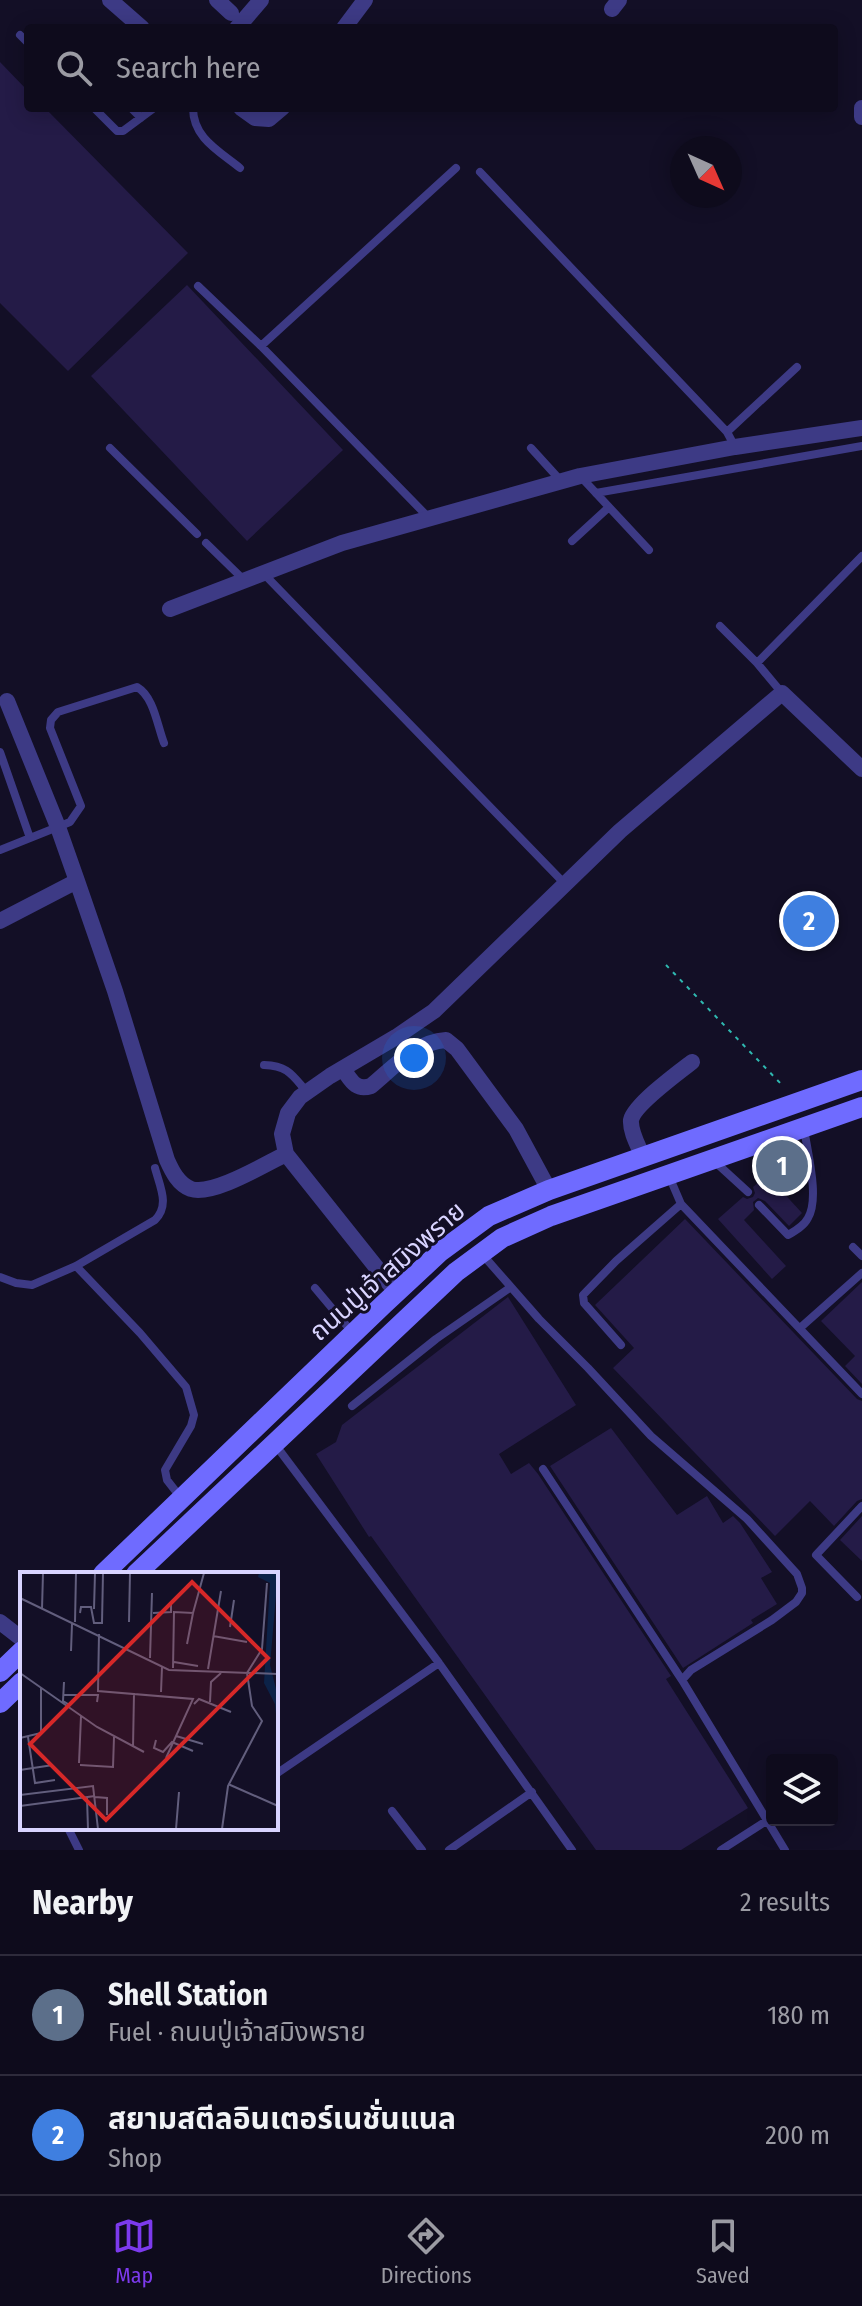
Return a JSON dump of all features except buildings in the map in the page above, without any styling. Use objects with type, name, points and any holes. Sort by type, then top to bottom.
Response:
[{"type":"main road","name":"ถนนปู่เจ้าสมิงพราย","points":[[105,1572],[396,1292],[440,1252],[489,1216],[549,1190],[855,1082]]},
{"type":"main road","name":"ถนนปู่เจ้าสมิงพราย","points":[[138,1572],[412,1312],[456,1272],[502,1238],[551,1216],[861,1109]]},
{"type":"main road","points":[[0,1672],[20,1653]]},
{"type":"main road","points":[[0,1703],[20,1684]]},
{"type":"street","points":[[110,0],[137,24]]},
{"type":"street","points":[[217,0],[234,21],[261,0]]},
{"type":"street","points":[[347,24],[365,0]]},
{"type":"street","points":[[862,108],[862,117]]},
{"type":"street","points":[[247,112],[255,118],[269,119],[277,112]]},
{"type":"street","points":[[170,609],[342,543],[580,476],[731,440],[862,428]]},
{"type":"street","points":[[396,1292],[286,1154],[282,1134],[288,1113],[300,1097],[434,1011],[620,831],[782,693],[862,769]]},
{"type":"street","points":[[7,701],[58,827],[115,991],[167,1160],[175,1176],[194,1190],[205,1190],[286,1154]]},
{"type":"street","points":[[0,921],[77,881]]},
{"type":"street","points":[[343,1069],[355,1085],[363,1088],[371,1086],[414,1050],[433,1041],[446,1040],[457,1049],[516,1129],[549,1190]]},
{"type":"street","points":[[643,1157],[631,1120],[652,1095],[692,1062]]},
{"type":"street","points":[[0,1622],[20,1637]]},
{"type":"lane","points":[[20,35],[24,39]]},
{"type":"lane","points":[[98,112],[117,131],[123,131],[149,112]]},
{"type":"lane","points":[[135,112],[141,118]]},
{"type":"lane","points":[[193,112],[193,120],[203,139],[240,168]]},
{"type":"lane","points":[[261,346],[456,168]]},
{"type":"lane","points":[[480,172],[731,440],[797,367]]},
{"type":"lane","points":[[198,286],[261,346],[429,519]]},
{"type":"lane","points":[[596,493],[862,446]]},
{"type":"lane","points":[[110,448],[197,534]]},
{"type":"lane","points":[[531,448],[561,482]]},
{"type":"lane","points":[[580,476],[649,550]]},
{"type":"lane","points":[[572,541],[609,507]]},
{"type":"lane","points":[[206,543],[244,581]]},
{"type":"lane","points":[[757,663],[862,556]]},
{"type":"lane","points":[[263,573],[564,883]]},
{"type":"lane","points":[[720,626],[782,693]]},
{"type":"lane","points":[[0,850],[70,822],[81,806],[50,728],[51,720],[58,712],[137,687],[149,699],[164,743]]},
{"type":"lane","points":[[0,752],[30,838]]},
{"type":"lane","points":[[264,1065],[279,1066],[291,1073],[307,1092]]},
{"type":"lane","points":[[855,1082],[861,1109]]},
{"type":"lane","points":[[759,1205],[788,1235],[807,1220],[812,1207],[812,1185],[804,1127]]},
{"type":"lane","points":[[713,1159],[748,1192]]},
{"type":"lane","points":[[0,1277],[32,1285],[76,1266],[155,1220],[162,1214],[165,1205],[155,1168]]},
{"type":"lane","points":[[668,1175],[681,1204],[862,1394]]},
{"type":"lane","points":[[621,1345],[584,1303],[585,1290],[681,1204]]},
{"type":"lane","points":[[853,1247],[862,1256]]},
{"type":"lane","points":[[481,1253],[539,1319],[651,1436],[747,1519],[797,1574],[802,1593],[796,1602],[691,1670],[682,1680]]},
{"type":"lane","points":[[76,1266],[186,1387],[194,1415],[191,1426],[165,1470],[167,1480],[182,1498]]},
{"type":"lane","points":[[800,1328],[862,1273]]},
{"type":"lane","points":[[352,1406],[436,1339],[511,1287]]},
{"type":"lane","points":[[315,1288],[353,1333]]},
{"type":"lane","points":[[274,1443],[439,1663],[572,1850]]},
{"type":"lane","points":[[543,1469],[682,1680],[766,1817]]},
{"type":"lane","points":[[857,1597],[816,1555],[862,1506]]},
{"type":"lane","points":[[278,1773],[439,1663]]},
{"type":"lane","points":[[449,1850],[532,1792]]},
{"type":"lane","points":[[392,1811],[422,1850]]},
{"type":"lane","points":[[721,1850],[766,1821]]},
{"type":"lane","points":[[771,1826],[785,1850]]},
{"type":"lane","points":[[69,1830],[79,1850]]},
{"type":"path","points":[[666,965],[798,1102]]},
{"type":"place","name":"สยามสตีลอินเตอร์เนชั่นแนล","points":[[809,921]]},
{"type":"place","name":"Shell Station","points":[[782,1166]]}]
